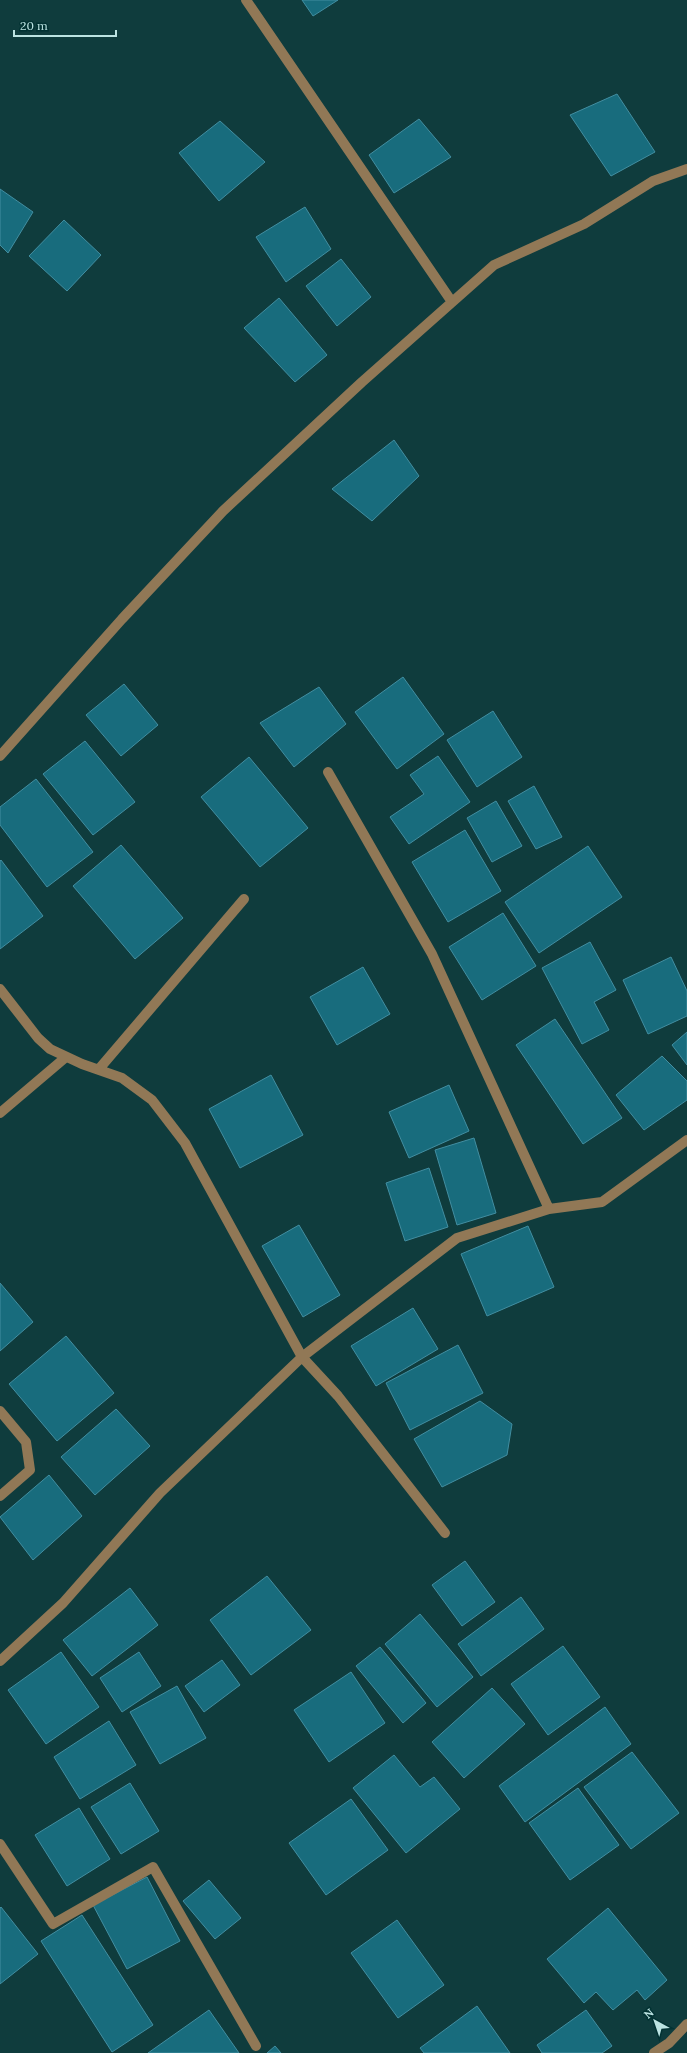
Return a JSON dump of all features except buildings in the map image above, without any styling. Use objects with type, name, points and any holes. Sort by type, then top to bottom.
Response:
[{"type":"street","points":[[246,0],[452,302]]},
{"type":"street","points":[[0,756],[122,619],[223,511],[362,382],[494,266],[584,224],[653,181],[687,169]]},
{"type":"street","points":[[328,772],[432,954],[549,1209]]},
{"type":"street","points":[[99,1069],[244,899]]},
{"type":"street","points":[[0,988],[38,1038],[50,1049],[66,1057],[122,1078],[152,1100],[185,1143],[302,1357],[338,1396],[446,1533]]},
{"type":"street","points":[[0,1113],[66,1057]]},
{"type":"street","points":[[0,1661],[63,1603],[160,1493],[302,1357],[457,1238],[549,1209],[602,1202],[687,1140]]},
{"type":"street","points":[[0,1411],[26,1442],[30,1470],[0,1496]]},
{"type":"street","points":[[0,1844],[53,1924],[153,1867],[256,2046]]},
{"type":"street","points":[[654,2053],[669,2043],[687,2024]]}]
